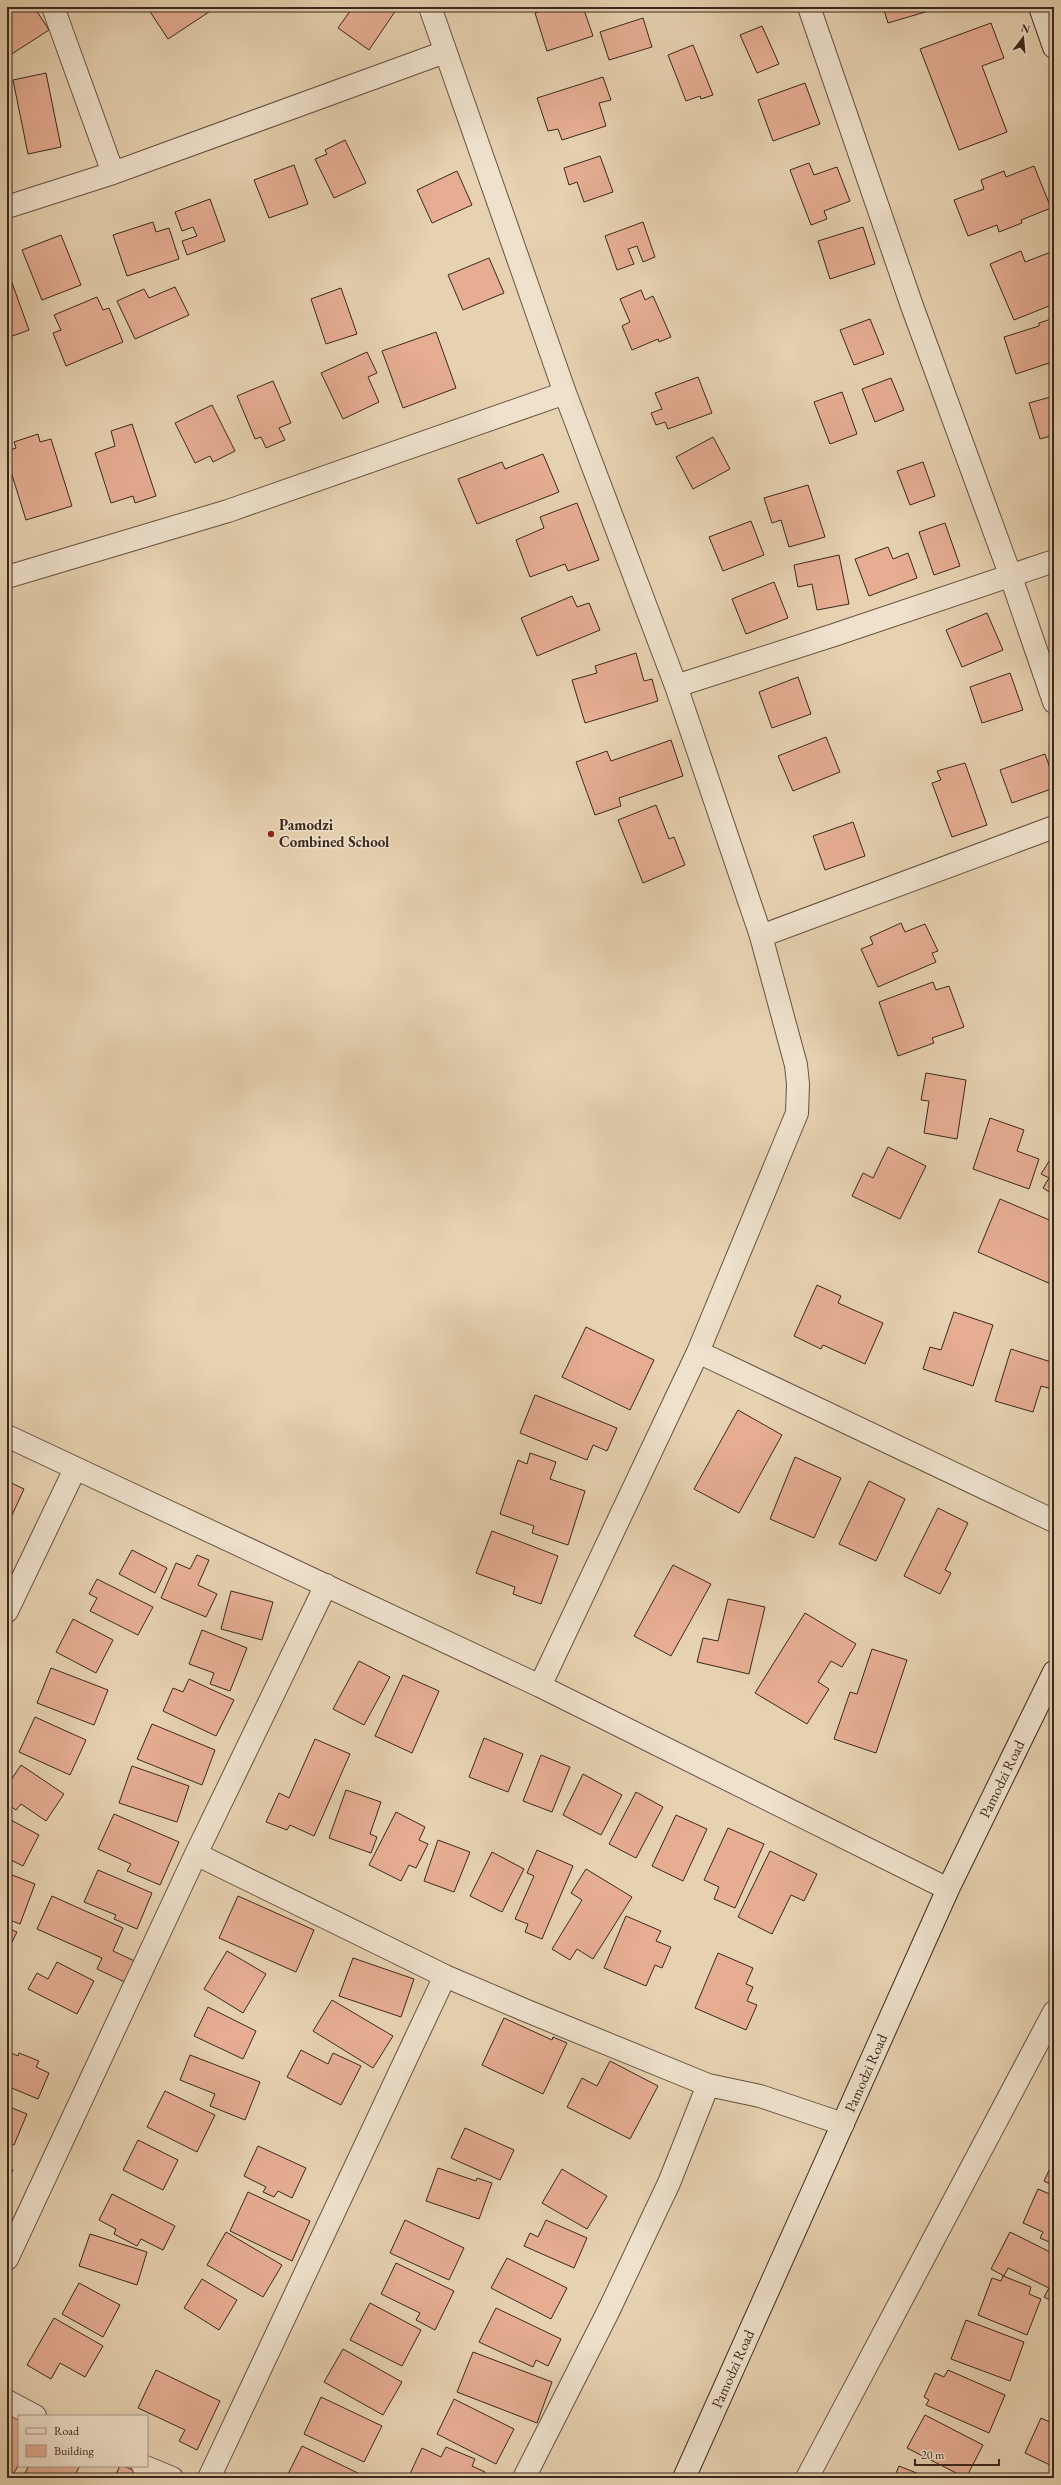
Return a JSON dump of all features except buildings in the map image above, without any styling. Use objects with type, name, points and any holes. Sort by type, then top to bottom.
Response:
[{"type":"street","points":[[53,7],[114,173]]},
{"type":"street","points":[[430,7],[565,393],[676,686],[761,936],[796,1065],[798,1084],[797,1113],[698,1352],[540,1686]]},
{"type":"street","points":[[809,7],[912,306],[1011,577],[1054,702]]},
{"type":"street","points":[[1040,7],[1054,47]]},
{"type":"street","points":[[7,207],[114,173],[445,52]]},
{"type":"street","points":[[7,577],[228,511],[565,393]]},
{"type":"street","points":[[676,686],[1011,577],[1054,561]]},
{"type":"street","points":[[761,936],[1054,827]]},
{"type":"street","points":[[698,1352],[1054,1521]]},
{"type":"street","points":[[7,1436],[540,1686],[948,1889]]},
{"type":"street","points":[[7,1611],[75,1469]]},
{"type":"street","points":[[7,2259],[196,1854],[326,1585]]},
{"type":"street","name":"Pamodzi Road","points":[[684,2478],[948,1889],[1054,1672]]},
{"type":"street","points":[[196,1854],[445,1976],[708,2085],[760,2096],[843,2124]]},
{"type":"street","points":[[209,2478],[445,1976]]},
{"type":"street","points":[[807,2478],[1054,2012]]},
{"type":"street","points":[[524,2478],[608,2312],[666,2190],[708,2085]]},
{"type":"street","points":[[7,2401],[33,2415]]},
{"type":"street","points":[[145,2467],[172,2478]]},
{"type":"place","name":"Pamodzi Combined School","points":[[271,834]]}]
